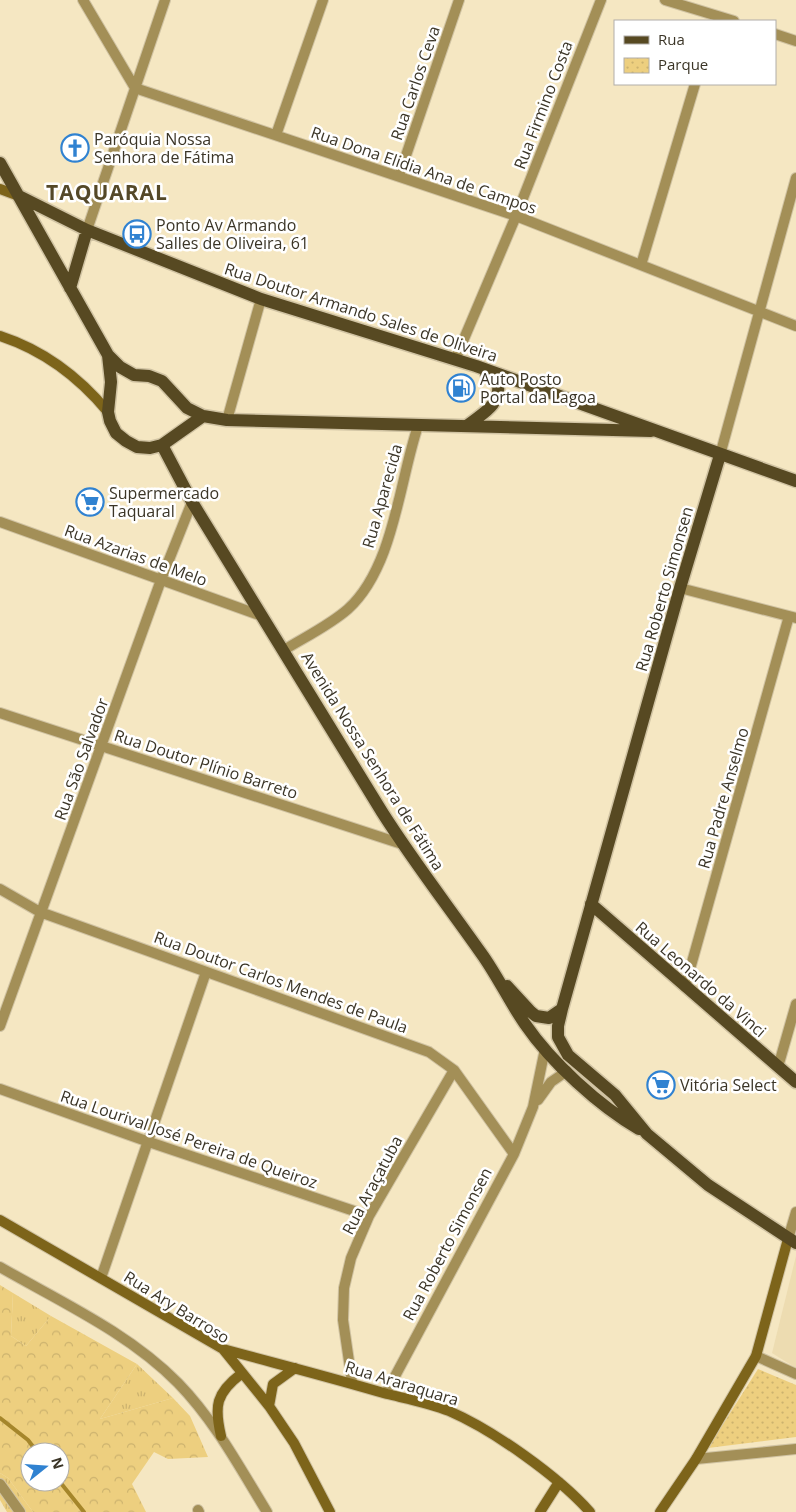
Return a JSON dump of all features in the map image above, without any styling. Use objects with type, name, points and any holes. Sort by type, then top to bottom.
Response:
[{"type":"main road","points":[[0,163],[108,355],[120,367],[134,375],[149,376],[162,381],[187,408],[203,416],[226,420],[663,431]]},
{"type":"main road","points":[[0,189],[19,196]]},
{"type":"main road","name":"Rua Doutor Armando Sales de Oliveira","points":[[19,196],[87,230],[261,299],[476,366],[663,431],[720,455],[796,481]]},
{"type":"main road","points":[[70,288],[87,230]]},
{"type":"main road","points":[[0,336],[37,352],[62,368],[83,385],[108,412],[116,432],[126,441],[137,447],[150,448],[162,444],[203,416]]},
{"type":"main road","points":[[108,355],[110,382],[108,412]]},
{"type":"main road","points":[[468,425],[496,402],[500,392],[498,383],[476,366]]},
{"type":"main road","name":"Avenida Nossa Senhora de Fátima","points":[[162,444],[192,502],[402,844],[493,970],[524,1023],[545,1049],[620,1117],[647,1134],[708,1185],[792,1241]]},
{"type":"main road","name":"Rua Roberto Simonsen","points":[[562,1009],[680,588],[720,455]]},
{"type":"main road","name":"Rua Leonardo da Vinci","points":[[591,904],[794,1079]]},
{"type":"main road","points":[[493,970],[536,1016],[548,1018],[562,1009]]},
{"type":"main road","points":[[545,1049],[550,1033],[562,1009]]},
{"type":"main road","name":"Avenida Nossa Senhora de Fátima","points":[[562,1009],[558,1031],[564,1050],[615,1095],[647,1134]]},
{"type":"main road","name":"Rua Ary Barroso","points":[[0,1220],[223,1350],[269,1406],[294,1443],[328,1509]]},
{"type":"main road","points":[[660,1512],[696,1460],[756,1356],[792,1241]]},
{"type":"main road","name":"Rua Araraquara","points":[[223,1350],[352,1382],[447,1410],[479,1425],[559,1482],[590,1511]]},
{"type":"main road","points":[[269,1406],[273,1384],[295,1368]]},
{"type":"main road","points":[[221,1436],[217,1416],[219,1398],[230,1383],[241,1374]]},
{"type":"main road","points":[[540,1512],[559,1482]]},
{"type":"main road","points":[[578,1512],[590,1511]]},
{"type":"street","points":[[83,0],[135,88]]},
{"type":"street","points":[[87,230],[165,0]]},
{"type":"street","points":[[276,135],[323,0]]},
{"type":"street","name":"Rua Carlos Ceva","points":[[399,176],[459,0]]},
{"type":"street","name":"Rua Firmino Costa","points":[[455,360],[516,216],[601,0]]},
{"type":"street","points":[[665,0],[715,18],[728,20]]},
{"type":"street","points":[[776,34],[796,41]]},
{"type":"street","points":[[641,265],[695,85]]},
{"type":"street","name":"Rua Dona Elidia Ana de Campos","points":[[135,88],[516,216],[796,326]]},
{"type":"street","name":"Rua Roberto Simonsen","points":[[720,455],[796,178]]},
{"type":"street","points":[[226,420],[261,299]]},
{"type":"street","name":"Rua Aparecida","points":[[284,650],[348,609],[363,592],[385,550],[409,452],[418,426]]},
{"type":"street","name":"Rua São Salvador","points":[[0,1026],[40,912],[103,747],[161,580],[192,502]]},
{"type":"street","name":"Rua Azarias de Melo","points":[[0,522],[262,616]]},
{"type":"street","points":[[680,588],[792,617]]},
{"type":"street","name":"Rua Padre Anselmo","points":[[685,987],[792,617]]},
{"type":"street","name":"Rua Doutor Plínio Barreto","points":[[0,713],[402,844]]},
{"type":"street","name":"Rua Doutor Carlos Mendes de Paula","points":[[0,889],[40,912],[403,1041],[429,1052],[454,1070],[514,1154]]},
{"type":"street","points":[[101,1278],[206,972]]},
{"type":"street","points":[[778,1067],[796,1004]]},
{"type":"street","name":"Rua Roberto Simonsen","points":[[386,1393],[514,1154],[533,1107],[545,1049]]},
{"type":"street","name":"Rua Araçatuba","points":[[352,1382],[343,1320],[344,1288],[351,1258],[369,1216],[454,1070]]},
{"type":"street","name":"Rua Roberto Simonsen","points":[[533,1107],[551,1082],[568,1071]]},
{"type":"street","name":"Rua Lourival José Pereira de Queiroz","points":[[0,1089],[148,1142],[369,1216]]},
{"type":"street","points":[[792,1241],[796,1212]]},
{"type":"street","points":[[0,1267],[97,1322],[146,1354],[179,1384],[221,1436],[267,1512]]},
{"type":"street","points":[[756,1356],[796,1374]]},
{"type":"street","points":[[696,1460],[796,1449]]},
{"type":"street","points":[[0,1484],[20,1512]]},
{"type":"shaded area","points":[[796,1256],[796,1368],[772,1353]]},
{"type":"green space","points":[[0,1285],[13,1293],[11,1336],[26,1346],[51,1316],[137,1364],[100,1419],[173,1398],[190,1416],[208,1457],[168,1459],[154,1452],[132,1484],[146,1512],[33,1512],[8,1478],[0,1473]]},
{"type":"green space","points":[[13,1293],[51,1316],[26,1346],[11,1336]]},
{"type":"green space","points":[[137,1364],[173,1398],[100,1419]]},
{"type":"green space","points":[[758,1369],[796,1385],[796,1437],[708,1448]]},
{"type":"green space","points":[[0,1473],[8,1478],[33,1512],[7,1512],[0,1500]]},
{"type":"waterway","points":[[0,1418],[30,1442]]},
{"type":"waterway","points":[[68,1492],[84,1512]]},
{"type":"place","name":"Paróquia Nossa Senhora de Fátima","points":[[75,148]]},
{"type":"place","name":"Ponto Av Armando Salles de Oliveira, 61","points":[[137,234]]},
{"type":"place","name":"Auto Posto Portal da Lagoa","points":[[461,388]]},
{"type":"place","name":"Supermercado Taquaral","points":[[90,502]]},
{"type":"place","name":"Vitória Select","points":[[661,1085]]},
{"type":"district","name":"TAQUARAL","points":[[107,193]]}]
